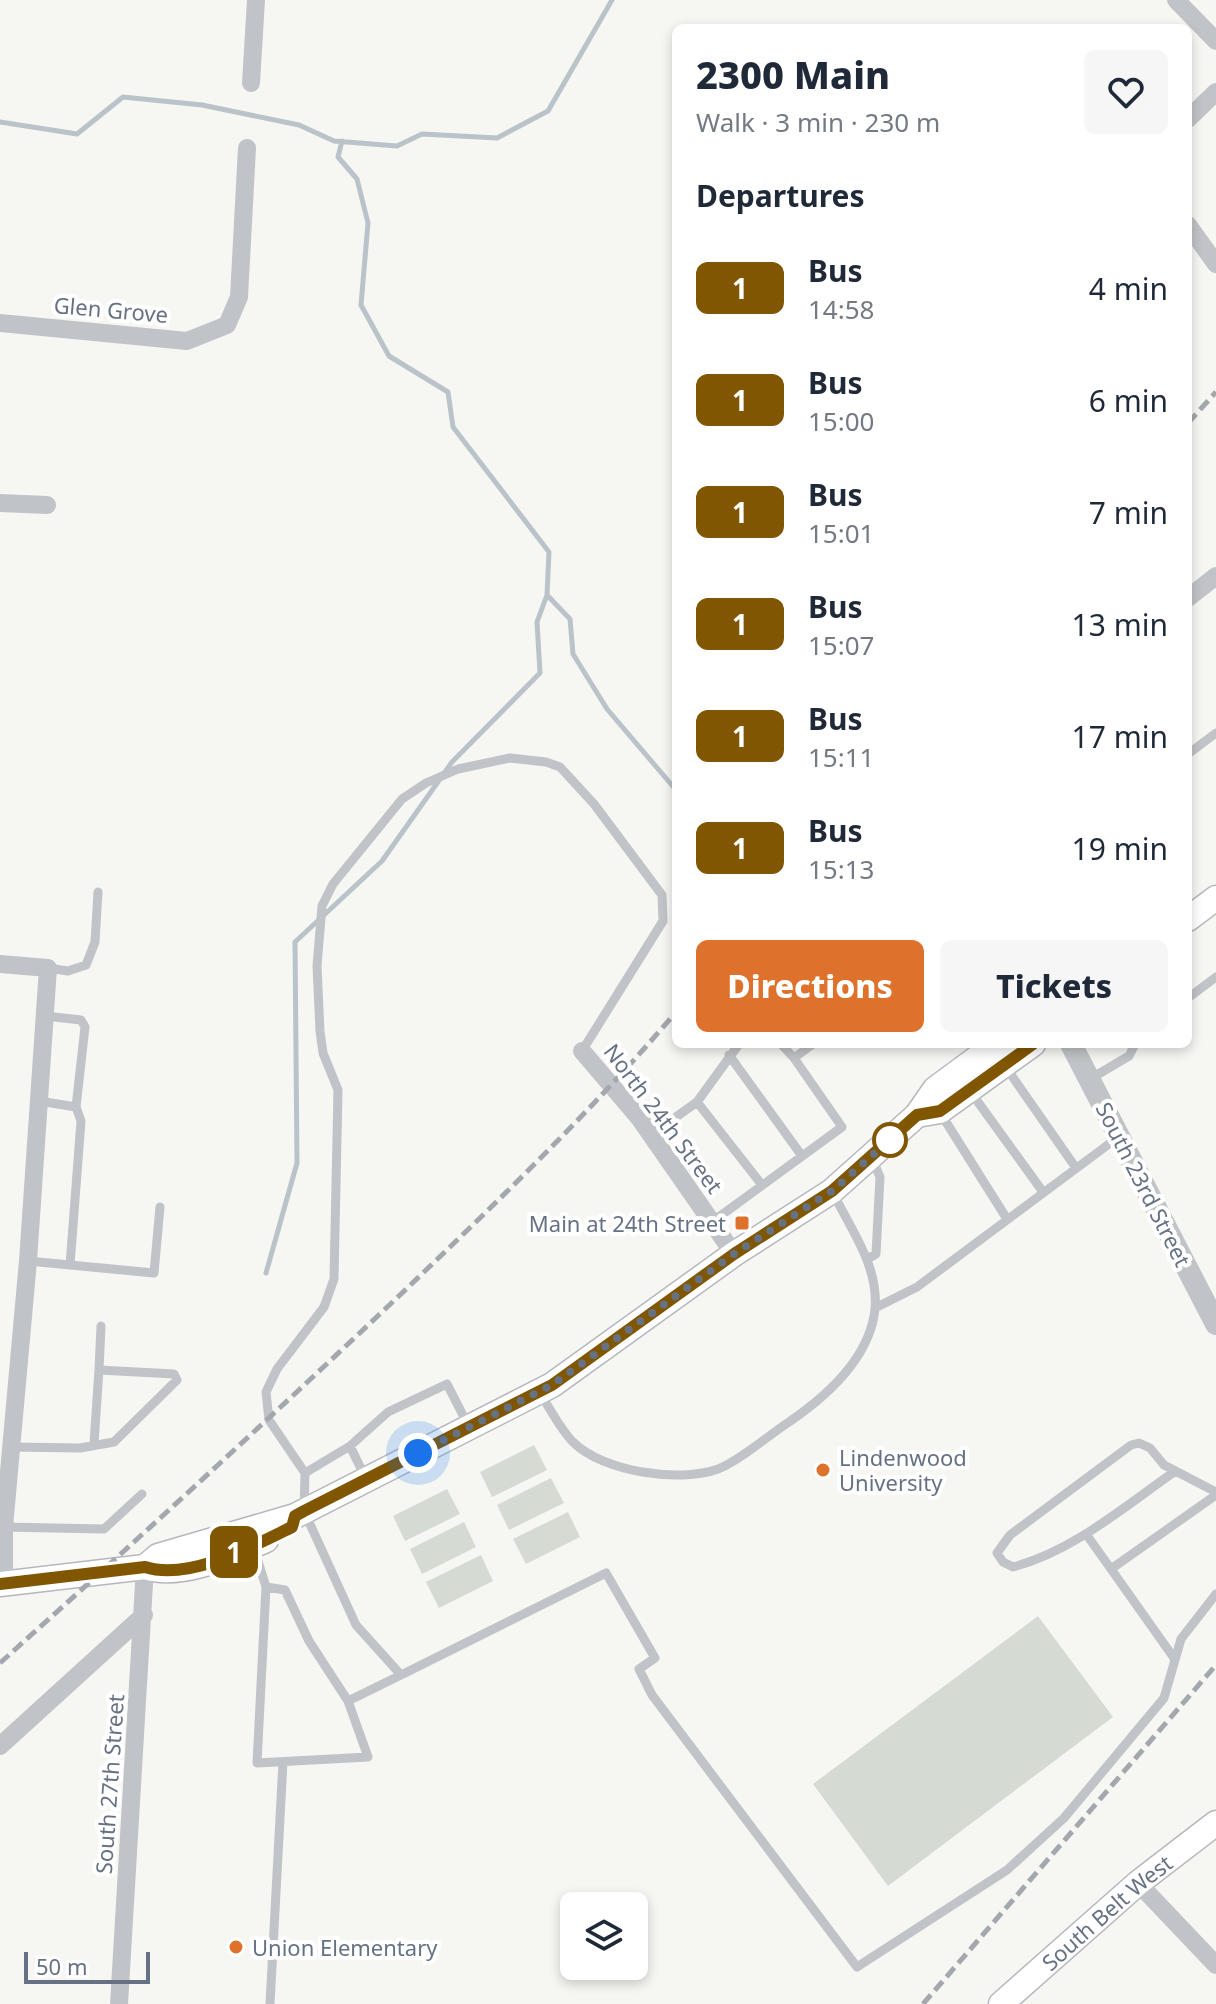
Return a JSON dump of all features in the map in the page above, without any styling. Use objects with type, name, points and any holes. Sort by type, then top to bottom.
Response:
[{"type":"main road","points":[[1192,916],[1215,900]]},
{"type":"main road","points":[[928,1113],[935,1089],[1000,1054],[1020,1048]]},
{"type":"main road","points":[[145,1567],[158,1556],[299,1514],[539,1392],[734,1254],[832,1191],[871,1156],[928,1113],[970,1090],[1000,1054]]},
{"type":"main road","points":[[2,1584],[145,1567],[163,1573],[253,1545],[292,1527],[299,1514]]},
{"type":"main road","name":"South Belt West","points":[[1001,2004],[1138,1883],[1216,1823]]},
{"type":"street","points":[[251,83],[256,0]]},
{"type":"street","points":[[1176,0],[1216,41]]},
{"type":"street","points":[[1192,115],[1216,92]]},
{"type":"street","name":"Glen Grove","points":[[0,323],[187,341],[227,325],[239,297],[247,148]]},
{"type":"street","points":[[1192,235],[1216,264]]},
{"type":"street","points":[[0,503],[47,505]]},
{"type":"street","points":[[1192,595],[1216,576]]},
{"type":"street","points":[[0,964],[48,968],[28,1261],[2,1527],[2,1584]]},
{"type":"street","name":"South 23rd Street","points":[[1073,1048],[1119,1136],[1208,1289],[1216,1324]]},
{"type":"street","name":"North 24th Street","points":[[582,1051],[651,1135],[734,1254]]},
{"type":"street","name":"South 27th Street","points":[[119,2004],[145,1567]]},
{"type":"street","points":[[0,1746],[144,1615]]},
{"type":"street","points":[[1138,1883],[1216,1965]]},
{"type":"lane","points":[[1192,751],[1216,733]]},
{"type":"lane","points":[[401,1675],[356,1625],[299,1514],[305,1473],[269,1420],[266,1392],[277,1369],[324,1307],[334,1279],[338,1090],[323,1053],[317,990],[322,906],[333,884],[402,799],[426,783],[458,769],[510,758],[560,767],[594,804],[662,895],[663,921],[582,1051]]},
{"type":"lane","points":[[48,968],[68,971],[86,965],[95,942],[98,892]]},
{"type":"lane","points":[[1192,995],[1216,977]]},
{"type":"lane","points":[[45,1016],[81,1020],[85,1027],[76,1107],[81,1121],[70,1265]]},
{"type":"lane","points":[[651,1135],[697,1102],[735,1048]]},
{"type":"lane","points":[[712,1222],[842,1127],[785,1048]]},
{"type":"lane","points":[[794,1058],[808,1048]]},
{"type":"lane","points":[[1090,1079],[1129,1056],[1133,1048]]},
{"type":"lane","points":[[1000,1054],[1076,1168]]},
{"type":"lane","points":[[729,1055],[802,1156]]},
{"type":"lane","points":[[970,1090],[1043,1192]]},
{"type":"lane","points":[[39,1101],[76,1107]]},
{"type":"lane","points":[[697,1102],[762,1185]]},
{"type":"lane","points":[[928,1113],[1007,1219]]},
{"type":"lane","points":[[875,1308],[917,1287],[1119,1136]]},
{"type":"lane","points":[[869,1258],[876,1254],[880,1177],[871,1156]]},
{"type":"lane","points":[[539,1392],[574,1443],[615,1466],[667,1475],[718,1469],[807,1409],[844,1377],[869,1331],[875,1308],[869,1258],[832,1191]]},
{"type":"lane","points":[[28,1261],[154,1273],[160,1207]]},
{"type":"lane","points":[[94,1443],[101,1326]]},
{"type":"lane","points":[[12,1447],[80,1448],[94,1443],[114,1442],[177,1380],[174,1374],[99,1370]]},
{"type":"lane","points":[[305,1473],[350,1446],[388,1412],[447,1384],[469,1427]]},
{"type":"lane","points":[[1111,1569],[1216,1494],[1174,1472],[1150,1448],[1139,1443],[1131,1445],[1010,1535],[997,1553],[1003,1562],[1013,1567],[1086,1534],[1174,1472]]},
{"type":"lane","points":[[350,1446],[366,1480]]},
{"type":"lane","points":[[2,1527],[104,1529],[142,1494]]},
{"type":"lane","points":[[1086,1534],[1174,1658]]},
{"type":"lane","points":[[253,1545],[266,1587],[257,1763],[368,1757],[348,1701],[309,1641],[285,1590],[266,1587]]},
{"type":"lane","points":[[348,1701],[606,1573],[655,1658],[639,1669],[652,1695],[857,1967],[1007,1870],[1064,1818],[1164,1698],[1181,1639],[1216,1594]]},
{"type":"lane","points":[[270,2004],[283,1762]]},
{"type":"shaded area","points":[[534,1445],[547,1470],[492,1497],[480,1472]]},
{"type":"shaded area","points":[[551,1478],[564,1503],[509,1530],[497,1505]]},
{"type":"shaded area","points":[[447,1489],[460,1514],[405,1541],[393,1516]]},
{"type":"shaded area","points":[[568,1512],[580,1537],[526,1564],[513,1539]]},
{"type":"shaded area","points":[[464,1522],[476,1547],[422,1574],[410,1549]]},
{"type":"shaded area","points":[[481,1555],[493,1581],[439,1608],[426,1582]]},
{"type":"shaded area","points":[[1038,1616],[1113,1717],[888,1886],[813,1784]]},
{"type":"waterway","points":[[0,122],[77,134],[123,97],[202,105],[299,125],[334,141],[397,146],[422,134],[497,138],[548,111],[612,0]]},
{"type":"waterway","points":[[342,141],[338,157],[357,179],[368,223],[361,305],[389,356],[448,392],[453,427],[549,552],[547,595],[570,619],[573,654],[607,709],[672,785]]},
{"type":"waterway","points":[[266,1273],[297,1163],[295,942],[382,861],[452,762],[540,673],[537,622],[547,595]]},
{"type":"railway","points":[[1192,419],[1216,392]]},
{"type":"railway","points":[[0,1663],[252,1434],[437,1260],[577,1121],[672,1017]]},
{"type":"railway","points":[[923,2004],[1216,1665]]},
{"type":"bus line","name":"1","points":[[0,1584],[145,1567],[163,1573],[208,1562],[292,1527],[295,1516],[304,1511],[552,1385],[734,1254],[832,1191],[917,1115],[940,1111],[1027,1048]]},
{"type":"place","name":"Main at 24th Street","points":[[742,1223]]},
{"type":"place","name":"Lindenwood University","points":[[823,1470]]},
{"type":"place","name":"Union Elementary","points":[[236,1947]]},
{"type":"route","points":[[418,1453],[552,1385],[734,1254],[832,1191],[894,1136],[890,1140]]}]
